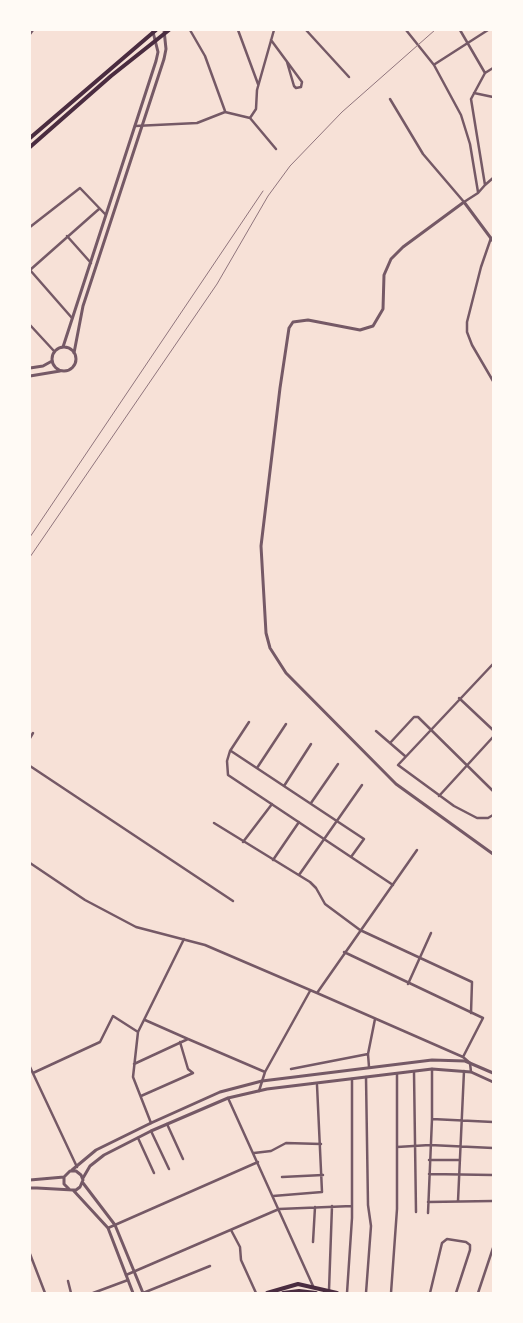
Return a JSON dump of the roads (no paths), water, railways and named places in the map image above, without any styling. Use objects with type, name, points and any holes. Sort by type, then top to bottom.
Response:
[{"type":"main road","points":[[30,138],[155,31]]},
{"type":"main road","points":[[30,147],[166,31]]},
{"type":"main road","points":[[267,1293],[288,1285],[313,1286],[337,1293]]},
{"type":"main road","points":[[283,1293],[299,1291],[316,1293]]},
{"type":"street","points":[[30,34],[33,30]]},
{"type":"street","points":[[190,30],[205,56],[225,112]]},
{"type":"street","points":[[238,30],[258,85]]},
{"type":"street","points":[[250,118],[256,109],[258,85],[274,30]]},
{"type":"street","points":[[306,30],[349,77]]},
{"type":"street","points":[[406,30],[434,64],[462,115],[470,144],[478,193]]},
{"type":"street","points":[[460,30],[485,73]]},
{"type":"street","points":[[434,64],[488,30]]},
{"type":"street","points":[[63,347],[156,61],[158,52],[155,31]]},
{"type":"street","points":[[30,376],[70,369],[74,364],[74,353],[84,306],[164,59],[166,31]]},
{"type":"street","points":[[271,40],[302,82],[301,87],[296,88],[294,86],[287,62]]},
{"type":"street","points":[[485,185],[471,99],[485,73],[493,68]]},
{"type":"street","points":[[474,93],[493,97]]},
{"type":"street","points":[[390,99],[423,154],[464,202],[492,240],[481,267],[467,322],[467,332],[472,345],[493,380]]},
{"type":"street","points":[[135,126],[197,123],[225,112],[250,118],[276,149]]},
{"type":"street","points":[[493,178],[478,193],[403,247],[391,259],[384,275],[383,309],[373,326],[360,330],[300,319],[293,322],[289,328],[280,388],[261,560],[266,632],[270,648],[286,673],[396,784],[493,854]]},
{"type":"street","points":[[30,227],[80,188],[105,214]]},
{"type":"street","points":[[72,319],[30,270],[99,209]]},
{"type":"street","points":[[67,236],[91,263]]},
{"type":"street","points":[[30,325],[54,351]]},
{"type":"street","points":[[54,351],[67,347],[74,353]]},
{"type":"street","points":[[54,351],[52,361],[56,368],[63,370]]},
{"type":"street","points":[[30,368],[43,366],[52,361]]},
{"type":"street","points":[[493,664],[405,756],[399,767],[439,796],[470,815],[488,818],[493,815]]},
{"type":"street","points":[[459,698],[493,730]]},
{"type":"street","points":[[390,743],[416,716],[493,791]]},
{"type":"street","points":[[249,722],[230,751],[227,760],[228,775],[393,885]]},
{"type":"street","points":[[257,768],[286,724]]},
{"type":"street","points":[[376,730],[405,756]]},
{"type":"street","points":[[30,738],[33,733]]},
{"type":"street","points":[[439,796],[493,737]]},
{"type":"street","points":[[284,786],[311,744]]},
{"type":"street","points":[[230,751],[364,839],[351,857]]},
{"type":"street","points":[[311,803],[338,764]]},
{"type":"street","points":[[30,766],[233,901]]},
{"type":"street","points":[[299,875],[362,786]]},
{"type":"street","points":[[243,842],[272,804]]},
{"type":"street","points":[[273,860],[299,821]]},
{"type":"street","points":[[214,823],[299,875],[316,888],[325,904],[360,930],[472,982],[471,1012]]},
{"type":"street","points":[[317,993],[417,850]]},
{"type":"street","points":[[30,863],[85,900],[136,927],[205,945],[317,993],[463,1057],[470,1063],[471,1072]]},
{"type":"street","points":[[408,984],[431,933]]},
{"type":"street","points":[[151,1123],[133,1077],[138,1032],[184,940]]},
{"type":"street","points":[[344,952],[483,1018],[463,1057]]},
{"type":"street","points":[[259,1091],[265,1072],[310,991]]},
{"type":"street","points":[[33,1073],[100,1042],[113,1016],[138,1032]]},
{"type":"street","points":[[369,1067],[368,1054],[375,1019]]},
{"type":"street","points":[[145,1020],[265,1072]]},
{"type":"street","points":[[134,1064],[188,1038]]},
{"type":"street","points":[[141,1096],[192,1073],[188,1069],[180,1042]]},
{"type":"street","points":[[291,1069],[368,1054]]},
{"type":"street","points":[[30,1180],[64,1177],[96,1150],[151,1123],[220,1092],[262,1081],[432,1060],[470,1063],[493,1072]]},
{"type":"street","points":[[30,1067],[77,1166]]},
{"type":"street","points":[[210,1266],[143,1293],[115,1225],[83,1183],[83,1178],[90,1166],[104,1155],[151,1131],[228,1098],[259,1091],[432,1069],[464,1070],[493,1082]]},
{"type":"street","points":[[428,1213],[432,1069]]},
{"type":"street","points":[[458,1201],[464,1070]]},
{"type":"street","points":[[414,1072],[416,1212]]},
{"type":"street","points":[[391,1293],[397,1209],[397,1074]]},
{"type":"street","points":[[366,1077],[370,1226],[366,1293]]},
{"type":"street","points":[[347,1293],[352,1206],[352,1079]]},
{"type":"street","points":[[273,1196],[320,1194],[323,1188],[317,1084]]},
{"type":"street","points":[[228,1098],[313,1286]]},
{"type":"street","points":[[432,1119],[493,1122]]},
{"type":"street","points":[[167,1124],[183,1159]]},
{"type":"street","points":[[151,1131],[170,1169]]},
{"type":"street","points":[[138,1138],[154,1173]]},
{"type":"street","points":[[254,1153],[271,1151],[286,1143],[321,1144]]},
{"type":"street","points":[[397,1147],[462,1146],[493,1148]]},
{"type":"street","points":[[429,1160],[460,1160]]},
{"type":"street","points":[[108,1228],[258,1162]]},
{"type":"street","points":[[72,1170],[79,1172],[83,1178]]},
{"type":"street","points":[[429,1174],[493,1174]]},
{"type":"street","points":[[282,1177],[323,1175]]},
{"type":"street","points":[[64,1177],[64,1184],[108,1228],[133,1293]]},
{"type":"street","points":[[30,1188],[71,1190],[80,1187],[83,1183]]},
{"type":"street","points":[[428,1202],[493,1201]]},
{"type":"street","points":[[329,1290],[332,1206]]},
{"type":"street","points":[[126,1275],[279,1209],[352,1206]]},
{"type":"street","points":[[313,1242],[314,1207]]},
{"type":"street","points":[[231,1230],[240,1247],[241,1260],[256,1293]]},
{"type":"street","points":[[430,1293],[442,1243],[447,1239],[466,1242],[470,1245],[456,1293]]},
{"type":"street","points":[[478,1293],[493,1248]]},
{"type":"street","points":[[30,1254],[45,1293]]},
{"type":"street","points":[[68,1280],[71,1293]]},
{"type":"street","points":[[93,1293],[128,1280]]},
{"type":"railway","points":[[30,557],[217,284],[268,196],[290,166],[342,112],[435,30]]},
{"type":"railway","points":[[30,537],[263,191]]}]
